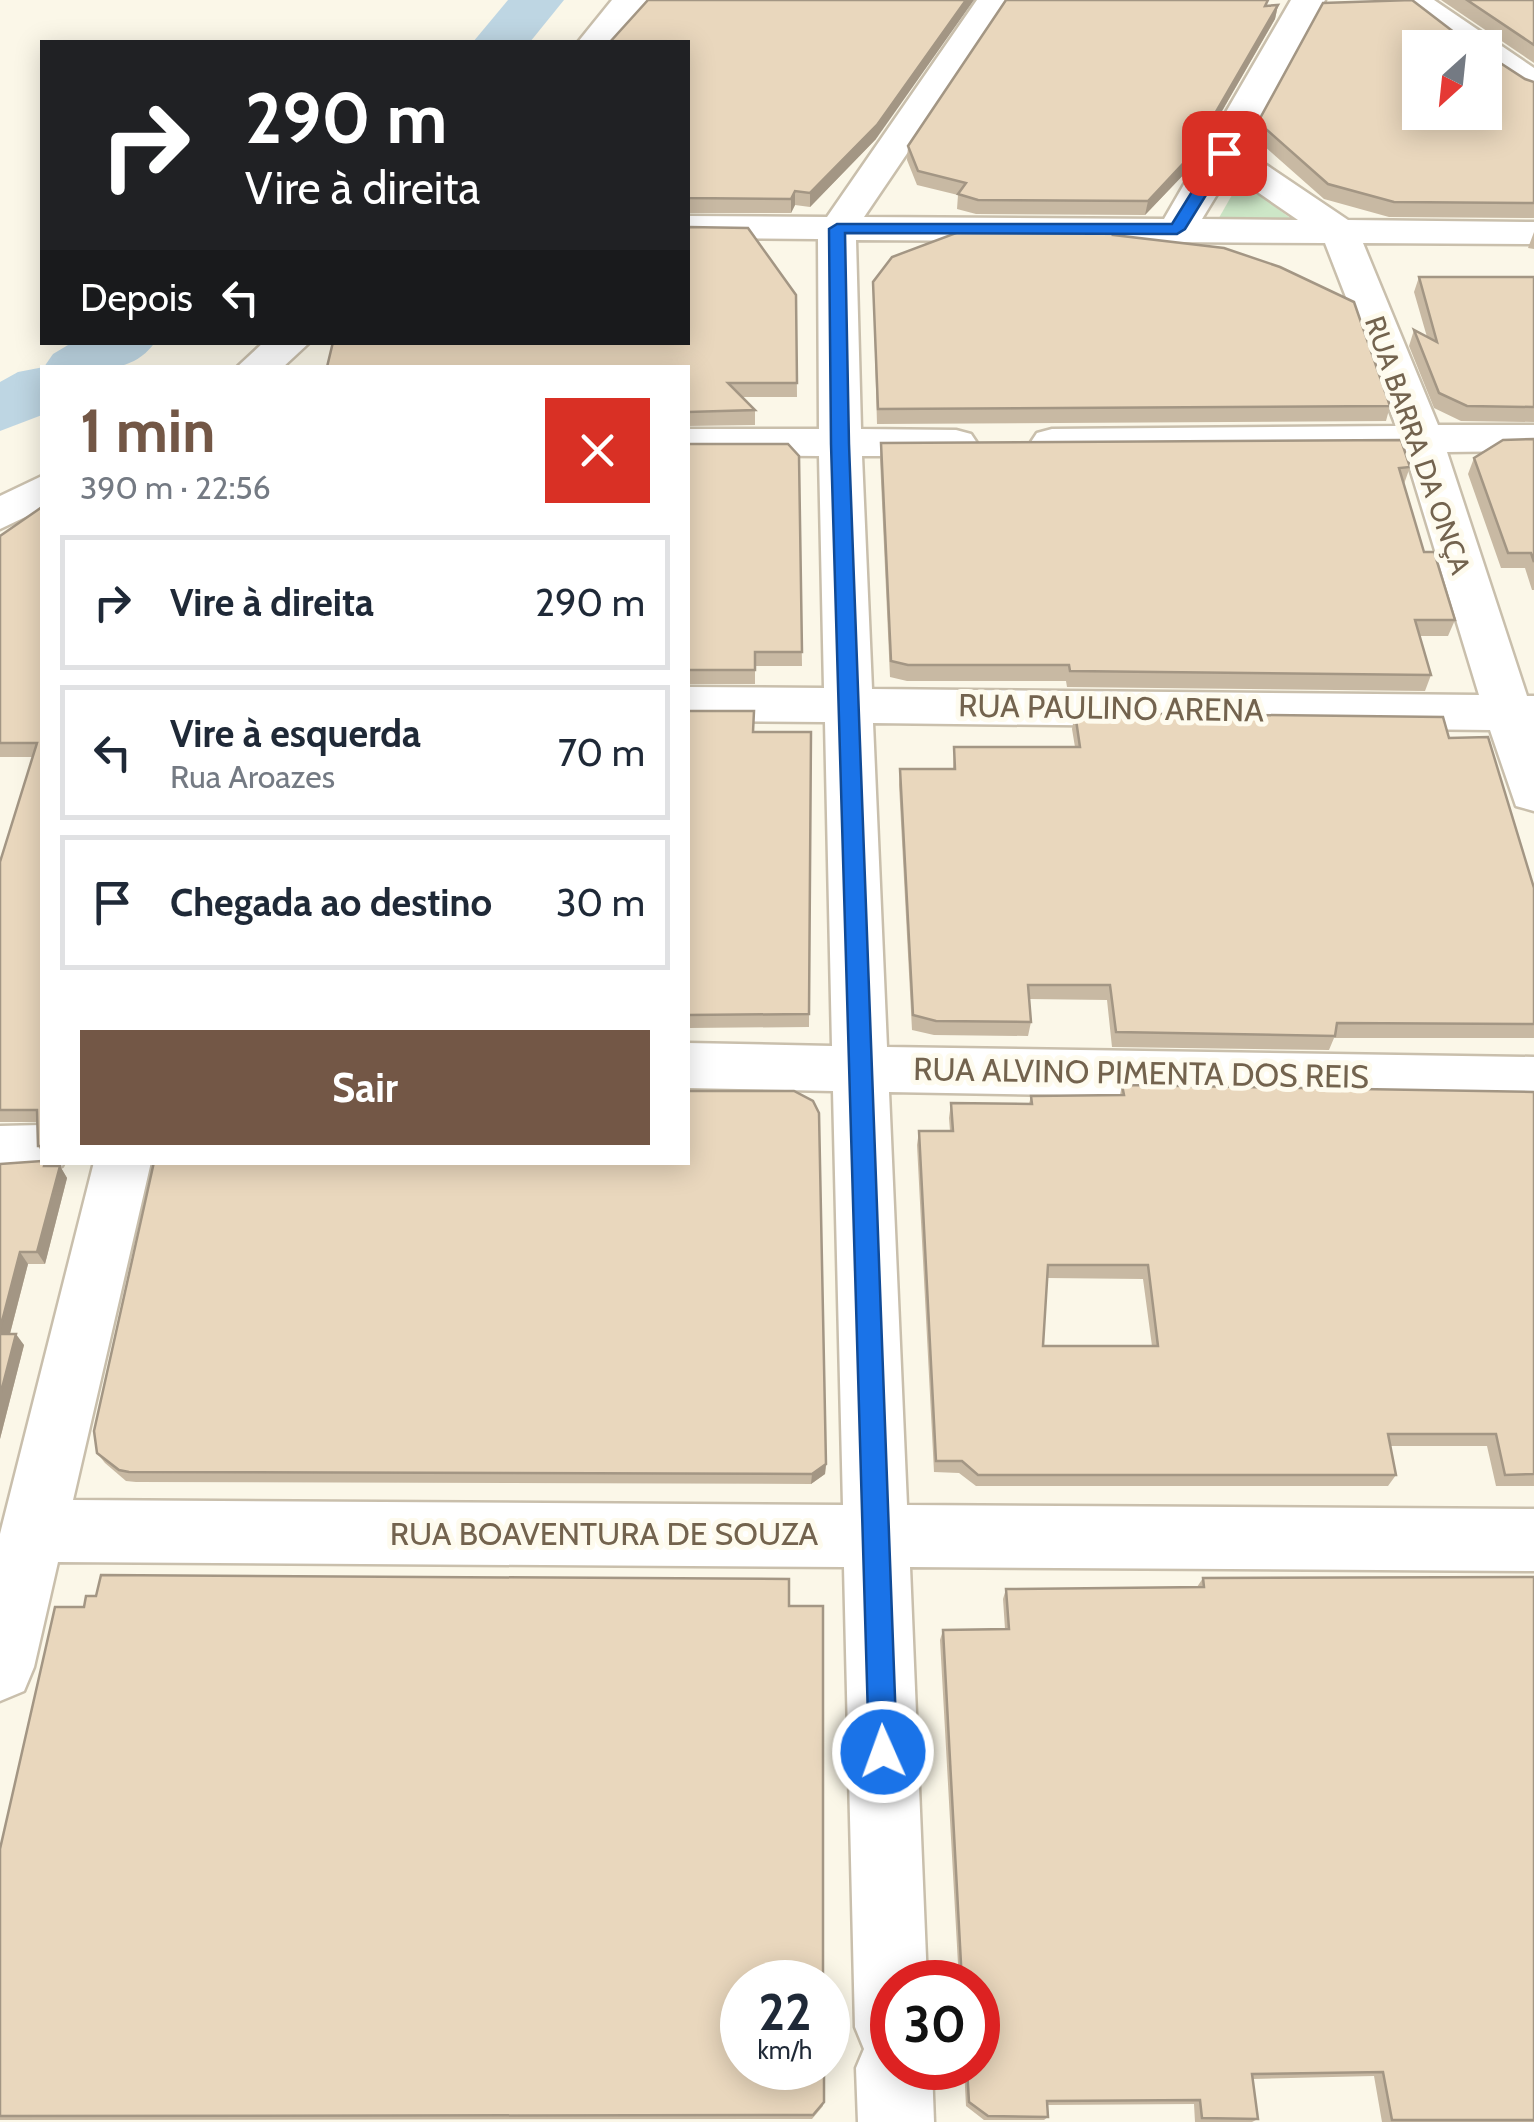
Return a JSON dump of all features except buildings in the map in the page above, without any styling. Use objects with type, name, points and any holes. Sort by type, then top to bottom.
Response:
[{"type":"street","points":[[597,40],[630,0]]},
{"type":"street","points":[[890,1960],[840,444],[837,229],[994,0]]},
{"type":"street","points":[[1177,229],[1224,153],[1308,0]]},
{"type":"street","points":[[1412,0],[1455,30]]},
{"type":"street","points":[[1502,62],[1534,84]]},
{"type":"street","points":[[1224,153],[1339,231]]},
{"type":"street","points":[[690,228],[1534,233]]},
{"type":"street","name":"RUA BARRA DA ONÇA","points":[[1339,231],[1422,439],[1520,713],[1534,793]]},
{"type":"street","points":[[260,365],[290,345]]},
{"type":"street","points":[[690,442],[1534,438]]},
{"type":"street","points":[[0,515],[40,491]]},
{"type":"street","name":"RUA PAULINO ARENA","points":[[690,704],[1520,713]]},
{"type":"street","name":"RUA ALVINO PIMENTA DOS REIS","points":[[690,1066],[1534,1080]]},
{"type":"street","points":[[0,1150],[40,1149]]},
{"type":"street","points":[[0,1667],[122,1165]]},
{"type":"street","name":"RUA BOAVENTURA DE SOUZA","points":[[33,1531],[1534,1540]]},
{"type":"street","points":[[895,2090],[896,2122]]},
{"type":"green space","points":[[1240,181],[1304,228],[1212,230]]},
{"type":"waterway","points":[[503,40],[537,0]]},
{"type":"waterway","points":[[82,365],[117,345]]},
{"type":"waterway","points":[[0,410],[40,388]]},
{"type":"route","points":[[883,1752],[840,444],[837,229],[1177,229],[1224,153]]}]
